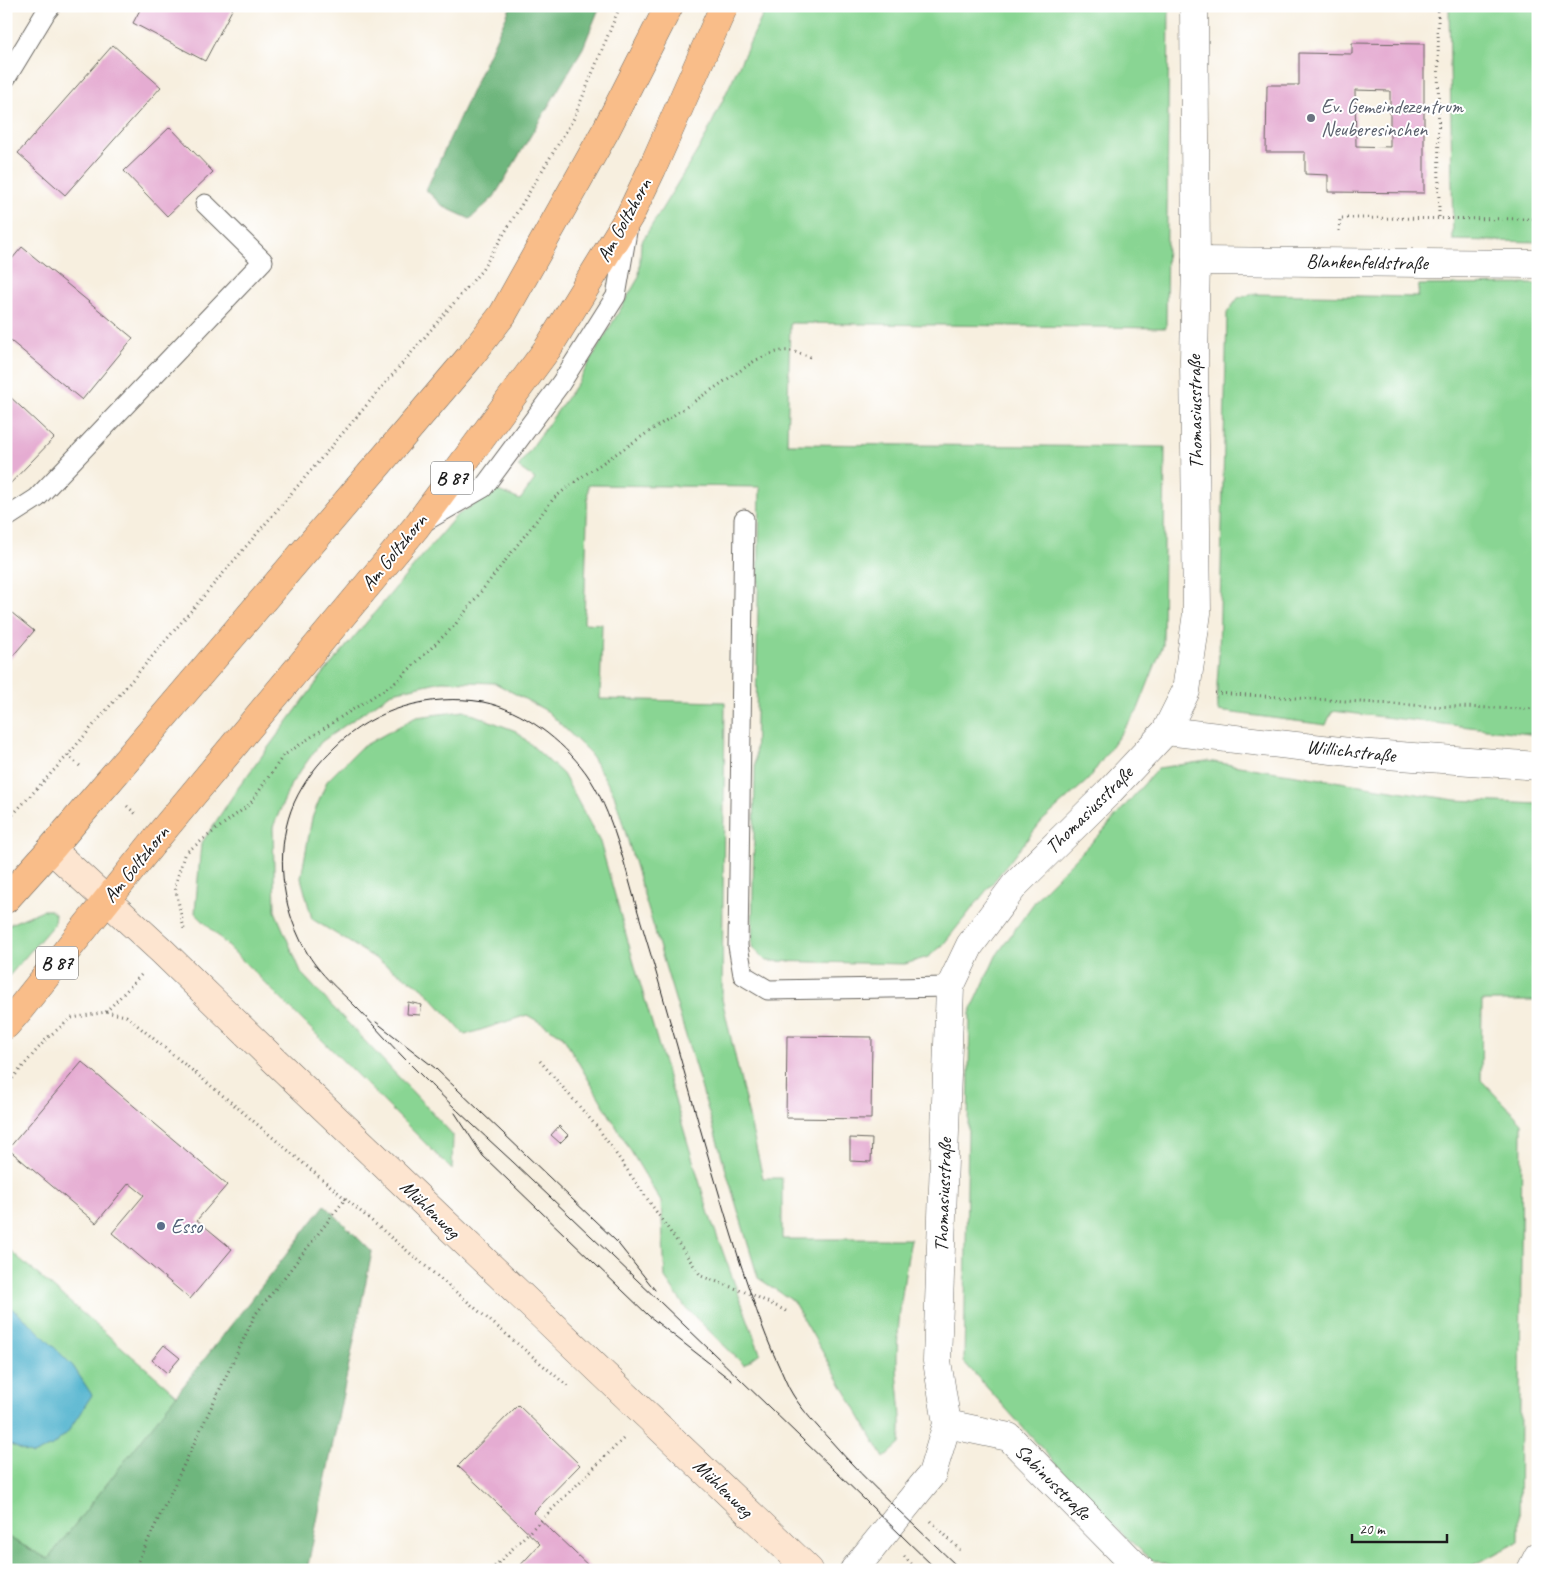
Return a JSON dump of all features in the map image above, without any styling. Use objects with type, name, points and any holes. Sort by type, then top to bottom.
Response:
[{"type":"main road","points":[[6,899],[468,358],[503,314],[606,130],[669,6]]},
{"type":"main road","name":"Am Goltzhorn","points":[[6,1025],[160,834],[416,527],[548,348],[630,215],[669,132],[724,6]]},
{"type":"street","name":"Thomasiusstraße","points":[[854,1570],[932,1474],[948,1424],[938,1361],[950,987],[970,945],[1015,885],[1109,792],[1166,731],[1186,691],[1197,613],[1194,360],[1196,261],[1194,6]]},
{"type":"street","name":"Blankenfeldstraße","points":[[1196,261],[1538,264]]},
{"type":"street","name":"Willichstraße","points":[[1166,731],[1358,753],[1538,766]]},
{"type":"street","name":"Mühlenweg","points":[[50,849],[164,952],[279,1065],[809,1570]]},
{"type":"street","name":"Sabinusstraße","points":[[948,1424],[1009,1438],[1141,1570]]},
{"type":"street","points":[[1531,1570],[1538,1556]]},
{"type":"lane","points":[[6,78],[51,6]]},
{"type":"lane","points":[[6,518],[37,498],[263,261],[205,204]]},
{"type":"lane","points":[[744,519],[738,946],[743,975],[768,990],[950,987]]},
{"type":"path","points":[[6,822],[68,755],[482,270],[574,118],[620,6]]},
{"type":"path","points":[[1438,6],[1439,218]]},
{"type":"path","points":[[1339,262],[1340,218],[1538,219]]},
{"type":"path","points":[[184,930],[175,886],[184,854],[250,804],[283,756],[341,716],[396,682],[455,625],[554,498],[580,478],[756,360],[780,350],[798,352],[813,358]]},
{"type":"path","points":[[1186,691],[1426,706],[1528,709],[1538,707]]},
{"type":"path","points":[[6,1086],[48,1036],[72,1018],[106,1012],[126,1016],[576,1392]]},
{"type":"path","points":[[540,1061],[598,1128],[701,1276],[751,1294],[786,1311]]},
{"type":"path","points":[[134,1570],[255,1315],[346,1198]]},
{"type":"path","points":[[618,1431],[632,1444]]},
{"type":"path","points":[[491,1570],[625,1437]]},
{"type":"path","points":[[911,1500],[962,1552]]},
{"type":"green space","points":[[511,6],[600,6],[583,48],[494,197],[470,219],[444,207],[426,190]]},
{"type":"green space","points":[[767,6],[1169,6],[1166,328],[790,323],[787,444],[1165,447],[1163,645],[1138,709],[1088,780],[1042,821],[942,946],[928,957],[905,964],[767,961],[752,947],[760,487],[588,485],[584,623],[602,624],[600,699],[725,702],[722,999],[763,1178],[782,1178],[782,1239],[911,1239],[902,1297],[898,1340],[900,1444],[884,1458],[793,1301],[758,1278],[614,794],[589,752],[547,711],[495,683],[442,681],[393,692],[321,742],[291,784],[273,827],[275,911],[302,974],[453,1135],[452,1170],[195,913],[201,844],[238,788],[323,674],[456,516],[496,490],[520,500],[535,479],[518,467],[578,382],[639,277],[641,243],[704,140]]},
{"type":"green space","points":[[1449,6],[1538,6],[1538,242],[1453,240]]},
{"type":"green space","points":[[1538,284],[1538,735],[1332,711],[1326,725],[1218,711],[1217,684],[1227,313],[1238,298],[1254,294],[1418,297],[1419,285]]},
{"type":"green space","points":[[464,711],[516,731],[563,774],[600,842],[709,1214],[760,1353],[744,1365],[685,1307],[665,1278],[661,1202],[562,1035],[527,1015],[465,1035],[423,988],[312,919],[301,878],[312,818],[327,781],[360,748],[416,717]]},
{"type":"green space","points":[[1207,761],[1455,800],[1538,804],[1538,1001],[1482,1001],[1481,1080],[1522,1123],[1519,1541],[1465,1570],[1180,1570],[1150,1559],[1098,1511],[964,1362],[970,1013],[996,956],[1041,893],[1104,830],[1158,768]]},
{"type":"green space","points":[[43,910],[50,910],[55,914],[54,924],[9,976],[6,974],[6,926]]},
{"type":"green space","points":[[325,1205],[372,1252],[307,1570],[6,1570],[6,1536],[48,1559]]},
{"type":"green space","points":[[6,1247],[177,1395],[48,1559],[6,1536]]},
{"type":"water","points":[[6,1304],[30,1323],[73,1366],[92,1395],[67,1433],[52,1446],[33,1455],[6,1443]]},
{"type":"building","points":[[142,6],[234,6],[205,61],[133,23]]},
{"type":"building","name":"Ev. Gemeindezentrum Neuberesinchen","points":[[1352,43],[1424,44],[1424,193],[1328,192],[1328,175],[1305,174],[1305,152],[1266,152],[1267,85],[1299,85],[1299,53],[1352,54]],"holes":[[[1355,90],[1390,91],[1390,147],[1356,146]]]},
{"type":"building","points":[[113,45],[161,87],[65,195],[18,153]]},
{"type":"building","points":[[170,127],[213,172],[167,216],[124,171]]},
{"type":"building","points":[[22,247],[133,338],[82,400],[6,337],[6,266]]},
{"type":"building","points":[[6,393],[54,438],[6,488]]},
{"type":"building","points":[[6,608],[34,631],[6,664]]},
{"type":"building","points":[[408,1002],[422,1005],[420,1015],[407,1014]]},
{"type":"building","points":[[787,1036],[872,1037],[871,1119],[786,1118]]},
{"type":"building","points":[[82,1062],[227,1185],[197,1220],[232,1249],[190,1299],[112,1233],[144,1195],[129,1183],[96,1223],[8,1149]]},
{"type":"building","points":[[559,1126],[568,1135],[560,1143],[551,1135]]},
{"type":"building","points":[[850,1138],[872,1139],[871,1162],[850,1161]]},
{"type":"building","points":[[164,1345],[180,1358],[167,1373],[152,1360]]},
{"type":"building","points":[[518,1405],[580,1465],[533,1513],[593,1570],[516,1570],[540,1544],[458,1466]]},
{"type":"tram line","points":[[937,1570],[566,1212],[431,1085],[317,967],[299,937],[288,905],[284,888],[283,870],[285,836],[288,819],[294,803],[307,780],[323,759],[350,734],[385,714],[423,702],[443,700],[483,702],[498,706],[527,719],[553,738],[586,773],[604,805],[617,840],[738,1256],[761,1324],[787,1384],[806,1413],[845,1457],[961,1570]]},
{"type":"tram line","points":[[376,1022],[435,1068],[616,1241],[655,1290]]},
{"type":"tram line","points":[[455,1113],[483,1156],[649,1316],[732,1381]]},
{"type":"place","name":"Ev. Gemeindezentrum Neuberesinchen","points":[[1311,118]]},
{"type":"place","name":"Esso","points":[[161,1226]]}]
